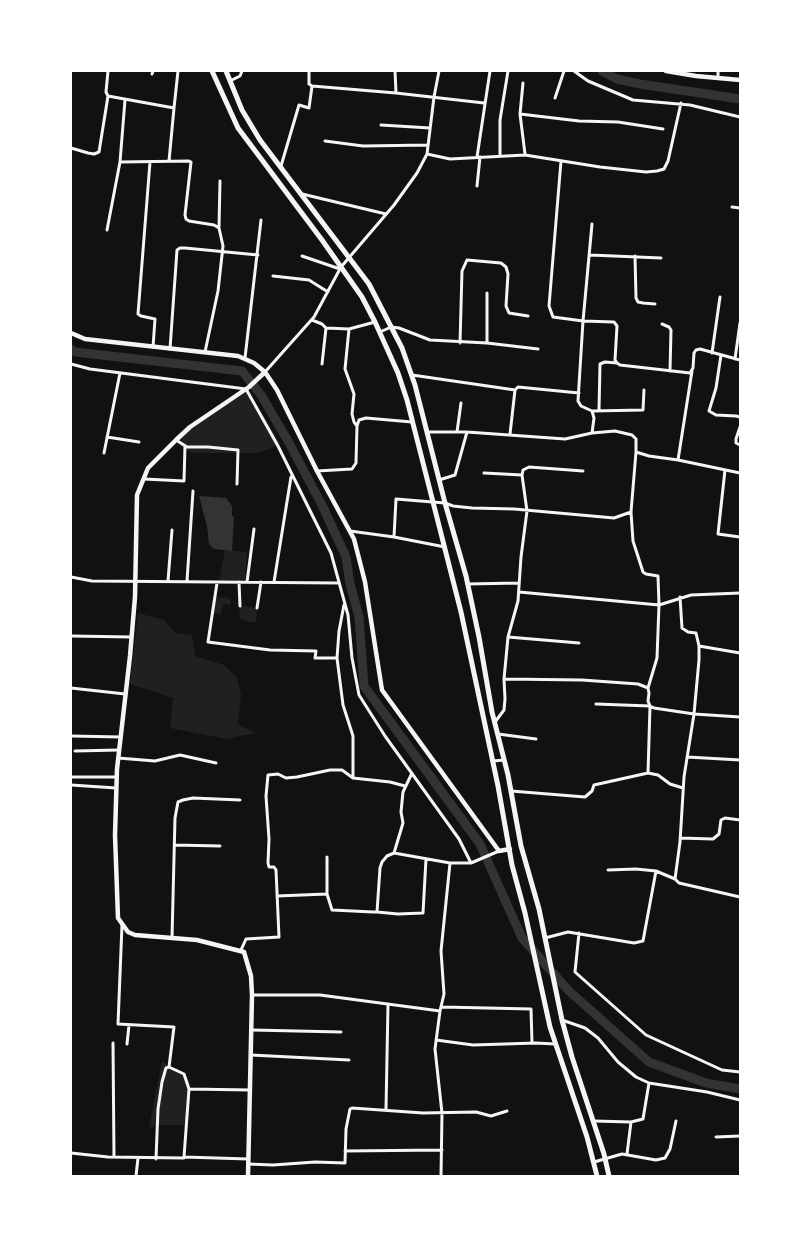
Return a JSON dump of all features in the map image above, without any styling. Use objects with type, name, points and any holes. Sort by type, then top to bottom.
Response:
[{"type":"main road","points":[[212,71],[238,128],[362,297],[398,373],[461,612],[510,849],[550,1027],[597,1176]]},
{"type":"main road","points":[[226,71],[250,124],[260,140],[350,256],[376,296],[412,375],[467,584],[521,846],[539,909],[562,1020],[572,1057],[606,1158],[609,1176]]},
{"type":"street","points":[[71,148],[88,154],[99,152],[108,96],[106,92],[108,71]]},
{"type":"street","points":[[169,161],[178,71]]},
{"type":"street","points":[[229,81],[240,76],[242,71]]},
{"type":"street","points":[[280,166],[298,105],[309,108],[312,86],[309,84],[309,71]]},
{"type":"street","points":[[395,71],[396,93]]},
{"type":"street","points":[[248,1176],[252,995],[251,976],[244,952],[204,942],[135,935],[128,932],[118,918],[116,777],[132,637],[136,581],[137,495],[148,468],[176,440],[190,427],[248,388],[264,374],[312,320],[340,268],[386,214],[417,173],[427,154],[439,71]]},
{"type":"street","points":[[477,186],[484,103],[490,71]]},
{"type":"street","points":[[500,155],[500,120],[508,71]]},
{"type":"street","points":[[556,98],[564,71]]},
{"type":"street","points":[[574,71],[588,81],[633,100],[681,103],[740,117]]},
{"type":"street","points":[[666,71],[740,80]]},
{"type":"street","points":[[718,71],[718,77]]},
{"type":"street","points":[[523,83],[520,114],[524,155]]},
{"type":"street","points":[[312,86],[484,103]]},
{"type":"street","points":[[108,96],[174,108]]},
{"type":"street","points":[[106,230],[120,162],[125,100]]},
{"type":"street","points":[[427,154],[450,159],[524,155],[646,172],[664,169],[668,161],[681,103]]},
{"type":"street","points":[[520,114],[579,121],[618,122],[663,129]]},
{"type":"street","points":[[381,125],[430,128]]},
{"type":"street","points":[[325,141],[363,146],[428,146]]},
{"type":"street","points":[[562,161],[549,306],[553,317],[616,323],[616,364]]},
{"type":"street","points":[[120,162],[191,162],[186,219],[214,225],[219,228]]},
{"type":"street","points":[[150,162],[138,314],[155,319],[153,347]]},
{"type":"street","points":[[204,352],[218,291],[223,252],[223,240],[219,228],[220,181]]},
{"type":"street","points":[[302,194],[386,214]]},
{"type":"street","points":[[732,207],[740,208]]},
{"type":"street","points":[[245,358],[261,220]]},
{"type":"street","points":[[592,224],[583,321],[579,404],[592,411],[643,410],[644,390]]},
{"type":"street","points":[[170,349],[177,250],[180,248],[258,255]]},
{"type":"street","points":[[590,254],[661,258]]},
{"type":"street","points":[[302,256],[340,268]]},
{"type":"street","points":[[636,256],[636,298],[638,302],[655,304]]},
{"type":"street","points":[[460,343],[462,271],[467,260],[502,263],[506,267],[508,274],[506,306],[509,313],[528,316]]},
{"type":"street","points":[[273,276],[309,280],[328,292]]},
{"type":"street","points":[[487,292],[487,343]]},
{"type":"street","points":[[712,353],[720,297]]},
{"type":"street","points":[[312,320],[326,328],[349,329],[375,322]]},
{"type":"street","points":[[735,359],[740,323]]},
{"type":"street","points":[[662,324],[671,330],[670,371]]},
{"type":"street","points":[[380,332],[391,326],[430,340],[487,343],[538,349]]},
{"type":"street","points":[[322,364],[326,328]]},
{"type":"street","points":[[349,329],[345,369],[354,394],[352,414],[357,426]]},
{"type":"street","points":[[71,334],[86,339],[245,358],[264,374],[277,390],[317,471],[354,539],[365,582],[382,690],[499,851]]},
{"type":"street","points":[[678,460],[696,350],[740,360]]},
{"type":"street","points":[[721,355],[716,388],[709,411],[716,415],[740,417]]},
{"type":"street","points":[[599,410],[600,364],[605,362],[687,373],[692,371]]},
{"type":"street","points":[[71,364],[81,368],[248,388]]},
{"type":"street","points":[[104,453],[120,373]]},
{"type":"street","points":[[412,375],[515,390],[518,387],[523,387],[578,394]]},
{"type":"street","points":[[248,388],[331,554],[348,615],[352,658],[359,695],[385,736],[459,839],[471,863]]},
{"type":"street","points":[[510,435],[515,390]]},
{"type":"street","points":[[457,432],[460,402]]},
{"type":"street","points":[[592,411],[594,418],[592,433]]},
{"type":"street","points":[[317,471],[352,468],[356,463],[357,426],[359,420],[366,418],[412,422]]},
{"type":"street","points":[[740,428],[736,442],[740,445]]},
{"type":"street","points":[[428,432],[467,432],[565,439],[592,433],[615,431],[632,435],[636,440],[631,512],[633,541],[641,567],[646,574],[656,574],[659,579],[660,605],[658,658],[648,688],[650,706],[648,773]]},
{"type":"street","points":[[439,480],[455,475],[467,432]]},
{"type":"street","points":[[107,437],[139,442]]},
{"type":"street","points":[[176,440],[185,446],[238,450],[237,484]]},
{"type":"street","points":[[143,479],[184,480],[185,446]]},
{"type":"street","points":[[636,452],[740,473]]},
{"type":"street","points":[[495,722],[504,710],[504,679],[508,637],[519,592],[527,511],[523,470],[530,467],[583,471]]},
{"type":"street","points":[[725,470],[718,534],[740,537]]},
{"type":"street","points":[[484,473],[522,475]]},
{"type":"street","points":[[274,582],[291,475]]},
{"type":"street","points":[[186,581],[193,491]]},
{"type":"street","points":[[394,537],[396,498],[445,503],[461,507],[614,518],[631,512]]},
{"type":"street","points":[[248,582],[254,529]]},
{"type":"street","points":[[168,581],[172,530]]},
{"type":"street","points":[[350,531],[445,547]]},
{"type":"street","points":[[71,577],[92,581],[338,583]]},
{"type":"street","points":[[239,582],[240,606]]},
{"type":"street","points":[[257,608],[261,582]]},
{"type":"street","points":[[218,583],[208,642],[270,650],[316,650],[315,658],[337,658]]},
{"type":"street","points":[[467,584],[519,583]]},
{"type":"street","points":[[519,592],[660,605],[680,597],[740,593]]},
{"type":"street","points":[[675,879],[683,788],[694,714],[699,646],[696,633],[688,632],[682,628],[680,597]]},
{"type":"street","points":[[344,604],[337,658],[344,706],[353,736],[353,778]]},
{"type":"street","points":[[71,636],[132,637]]},
{"type":"street","points":[[508,637],[579,643]]},
{"type":"street","points":[[699,646],[740,653]]},
{"type":"street","points":[[504,679],[582,680],[638,684],[648,688]]},
{"type":"street","points":[[71,688],[125,694]]},
{"type":"street","points":[[596,704],[650,706],[694,714],[740,717]]},
{"type":"street","points":[[498,734],[536,739]]},
{"type":"street","points":[[71,736],[121,737]]},
{"type":"street","points":[[74,751],[119,750]]},
{"type":"street","points":[[118,758],[156,761],[180,754],[216,763]]},
{"type":"street","points":[[687,757],[740,760]]},
{"type":"street","points":[[493,761],[504,760]]},
{"type":"street","points":[[242,950],[246,939],[279,937],[276,870],[274,867],[269,867],[268,863],[269,839],[266,796],[268,775],[278,774],[286,778],[330,770],[342,770],[353,778],[390,782],[405,786]]},
{"type":"street","points":[[394,853],[403,823],[401,812],[403,792],[412,772]]},
{"type":"street","points":[[511,791],[585,798],[592,791],[594,785],[648,773],[658,775],[670,784],[683,788]]},
{"type":"street","points":[[71,777],[116,777]]},
{"type":"street","points":[[71,785],[116,788]]},
{"type":"street","points":[[172,938],[176,808],[178,802],[193,798],[240,800]]},
{"type":"street","points":[[680,838],[713,839],[719,834],[721,820],[725,818],[740,820]]},
{"type":"street","points":[[175,845],[220,846]]},
{"type":"street","points":[[377,912],[380,868],[382,862],[394,853],[450,862],[471,863],[499,851],[510,849]]},
{"type":"street","points":[[327,857],[327,894],[332,910],[398,914],[423,913],[426,858]]},
{"type":"street","points":[[441,1176],[442,1113],[435,1050],[444,994],[442,952],[450,862]]},
{"type":"street","points":[[608,870],[636,869],[656,871],[675,879],[679,883],[740,897]]},
{"type":"street","points":[[544,938],[568,932],[634,943],[643,941],[656,871]]},
{"type":"street","points":[[277,896],[327,894]]},
{"type":"street","points":[[122,925],[118,1024],[174,1027],[169,1067],[166,1068],[162,1082],[158,1109],[156,1159]]},
{"type":"street","points":[[579,933],[575,972],[646,1035],[722,1070],[740,1072]]},
{"type":"street","points":[[252,995],[320,994],[440,1011]]},
{"type":"street","points":[[386,1109],[388,1004]]},
{"type":"street","points":[[442,1007],[531,1009],[532,1043]]},
{"type":"street","points":[[562,1020],[585,1028],[598,1038],[618,1062],[636,1077],[649,1083],[707,1092],[740,1100]]},
{"type":"street","points":[[127,1044],[129,1024]]},
{"type":"street","points":[[252,1030],[340,1032]]},
{"type":"street","points":[[436,1040],[473,1045],[555,1044]]},
{"type":"street","points":[[113,1043],[114,1157]]},
{"type":"street","points":[[250,1055],[349,1060]]},
{"type":"street","points":[[169,1067],[184,1074],[188,1089],[184,1158]]},
{"type":"street","points":[[594,1121],[631,1122],[643,1119],[649,1083]]},
{"type":"street","points":[[188,1089],[250,1090]]},
{"type":"street","points":[[71,1153],[156,1159],[184,1158],[273,1165],[316,1162],[345,1163],[346,1129],[350,1109],[386,1109],[442,1113],[476,1112],[490,1116],[507,1111]]},
{"type":"street","points":[[594,1162],[614,1155],[627,1154],[656,1160],[665,1158],[669,1153],[676,1121]]},
{"type":"street","points":[[627,1154],[631,1122]]},
{"type":"street","points":[[716,1137],[740,1136]]},
{"type":"street","points":[[345,1151],[442,1150]]},
{"type":"street","points":[[136,1176],[138,1158]]},
{"type":"shaded area","points":[[246,392],[264,416],[280,444],[259,453],[193,453],[183,448],[178,442],[186,432]]},
{"type":"shaded area","points":[[199,496],[226,498],[232,506],[232,516],[234,517],[232,551],[214,549],[209,544],[207,526]]},
{"type":"shaded area","points":[[225,550],[247,552],[245,580],[219,581]]},
{"type":"shaded area","points":[[215,597],[231,598],[230,605],[224,604],[220,615],[213,613]]},
{"type":"shaded area","points":[[240,606],[257,608],[256,622],[248,622],[239,618]]},
{"type":"shaded area","points":[[138,613],[164,620],[175,633],[192,635],[195,656],[224,665],[236,676],[241,694],[238,724],[256,733],[226,739],[170,728],[173,698],[130,684]]},
{"type":"shaded area","points":[[162,1061],[190,1081],[186,1125],[157,1125],[149,1128]]},
{"type":"waterway","points":[[602,71],[617,79],[640,84],[740,99]]},
{"type":"waterway","points":[[71,349],[75,352],[242,371],[261,395],[288,441],[323,507],[346,557],[350,584],[359,617],[364,686],[480,844],[522,938],[569,991],[649,1062],[706,1083],[740,1089]]}]
